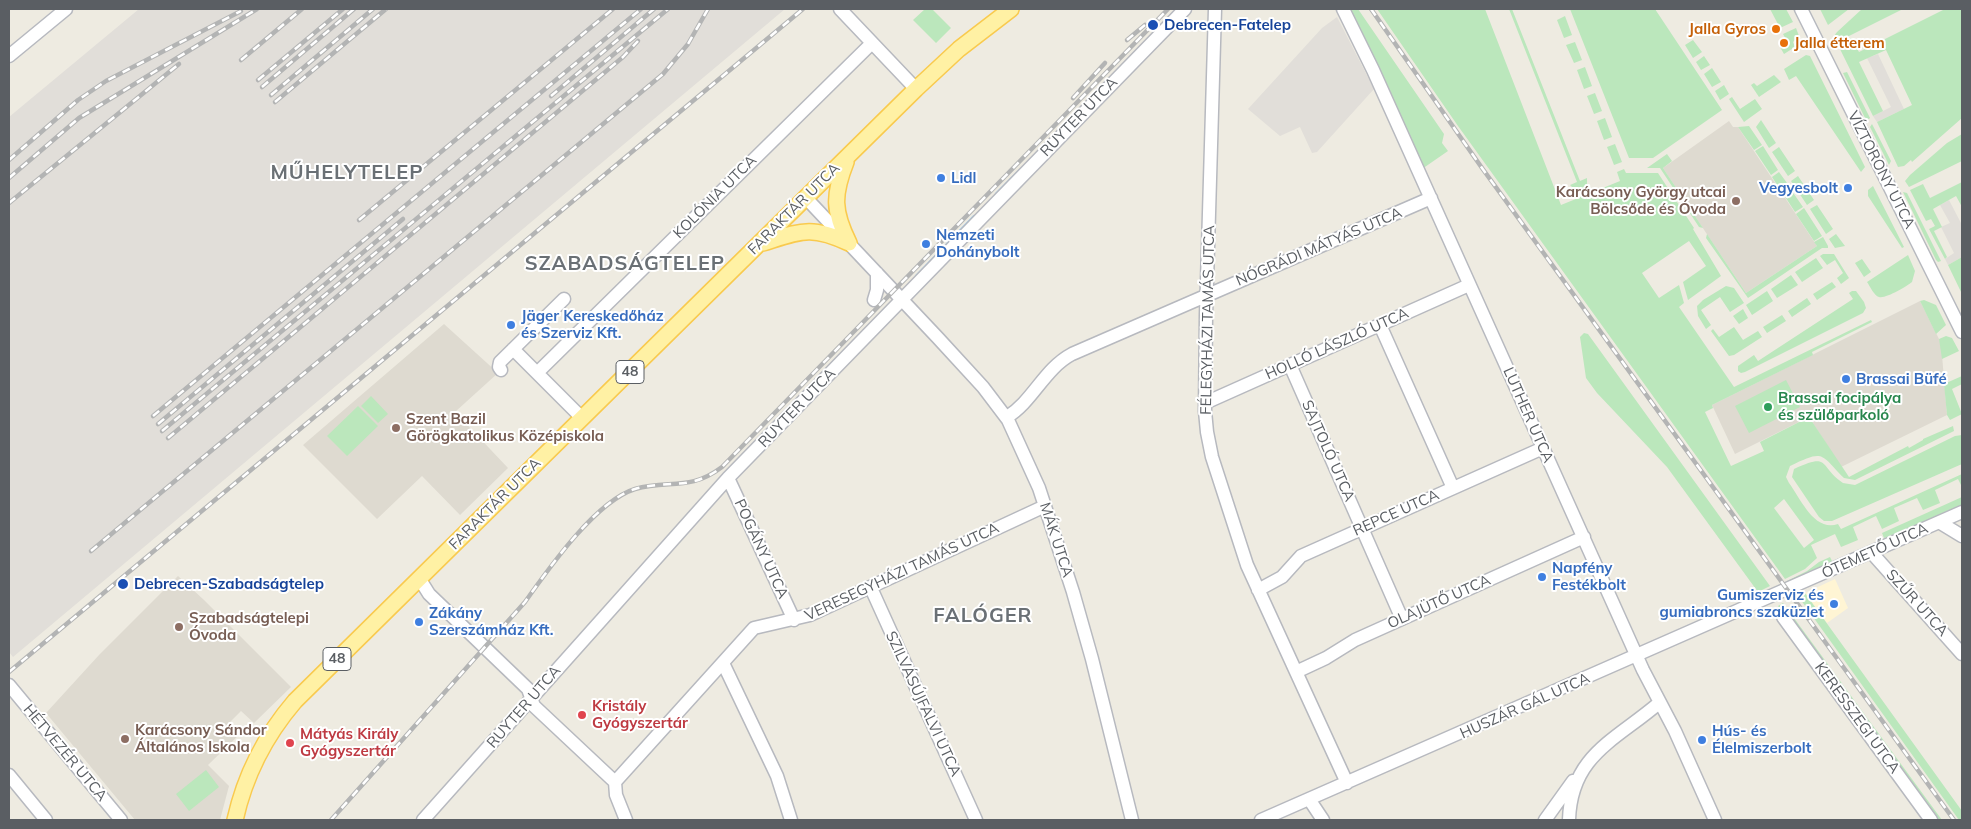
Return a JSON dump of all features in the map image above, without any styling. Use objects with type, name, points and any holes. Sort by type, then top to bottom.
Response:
[{"type":"main road","name":"FARAKTÁR UTCA","points":[[235,820],[251,770],[274,727],[303,692],[916,89],[978,34],[1012,9]]},
{"type":"main road","points":[[849,156],[839,181],[836,203],[839,224],[849,243]]},
{"type":"main road","points":[[759,244],[814,230],[828,233],[849,243]]},
{"type":"street","points":[[9,56],[66,9]]},
{"type":"street","points":[[840,9],[916,89]]},
{"type":"street","name":"RUYTER UTCA","points":[[423,820],[728,478],[1185,9]]},
{"type":"street","name":"FÉLEGYHÁZI TAMÁS UTCA","points":[[1215,9],[1206,296],[1206,426],[1212,457],[1239,543],[1258,590],[1348,783]]},
{"type":"street","name":"LUTHER UTCA","points":[[1343,9],[1373,70],[1637,656],[1659,703],[1675,731],[1715,820]]},
{"type":"street","name":"VÍZTORONY UTCA","points":[[1801,9],[1962,332]]},
{"type":"street","name":"KOLÓNIA UTCA","points":[[537,373],[872,43]]},
{"type":"street","name":"MÁK UTCA","points":[[806,198],[902,298],[983,387],[1006,417],[1032,471],[1082,620],[1132,820]]},
{"type":"street","name":"NÓGRÁDI MÁTYÁS UTCA","points":[[1006,417],[1017,409],[1049,372],[1064,359],[1430,198]]},
{"type":"street","points":[[874,300],[878,286],[877,273]]},
{"type":"street","name":"HOLLÓ LÁSZLÓ UTCA","points":[[1205,403],[1469,284]]},
{"type":"street","points":[[501,370],[499,367],[500,362],[564,299]]},
{"type":"street","points":[[1380,325],[1453,488]]},
{"type":"street","points":[[513,349],[582,418]]},
{"type":"street","name":"SAJTOLÓ UTCA","points":[[1290,366],[1402,618]]},
{"type":"street","name":"REPCE UTCA","points":[[1258,590],[1286,574],[1298,557],[1543,448]]},
{"type":"street","name":"POGÁNY UTCA","points":[[728,478],[794,620]]},
{"type":"street","name":"VERESEGYHÁZI TAMÁS UTCA","points":[[615,782],[754,628],[810,615],[1045,506]]},
{"type":"street","name":"ÓTEMETŐ UTCA","points":[[1787,590],[1962,512]]},
{"type":"street","points":[[1939,522],[1962,536]]},
{"type":"street","name":"OLAJÜTŐ UTCA","points":[[1296,672],[1330,656],[1355,640],[1584,537]]},
{"type":"street","name":"SZŰR UTCA","points":[[1871,552],[1962,654]]},
{"type":"street","points":[[419,578],[429,594],[528,689],[531,700],[538,710],[615,782],[618,799],[626,820]]},
{"type":"street","name":"SZILVÁSÚJFALVI UTCA","points":[[871,588],[976,820]]},
{"type":"street","name":"HUSZÁR GÁL UTCA","points":[[1261,820],[1787,590]]},
{"type":"street","name":"KERESSZEGI UTCA","points":[[1783,617],[1931,820]]},
{"type":"street","points":[[723,663],[777,776],[792,820]]},
{"type":"street","name":"HÉTVEZÉR UTCA","points":[[9,685],[120,820]]},
{"type":"street","points":[[1545,820],[1579,774],[1606,743],[1641,719],[1659,703]]},
{"type":"street","points":[[1569,820],[1572,795],[1579,774]]},
{"type":"street","points":[[9,775],[46,820]]},
{"type":"street","points":[[1309,799],[1323,820]]},
{"type":"shaded area","points":[[139,9],[785,9],[13,657],[9,652],[9,117]]},
{"type":"shaded area","points":[[1337,17],[1374,89],[1317,152],[1312,153],[1300,127],[1280,136],[1248,109],[1322,28]]},
{"type":"shaded area","points":[[1878,54],[1904,109],[1877,122],[1873,116],[1891,107],[1867,58]]},
{"type":"shaded area","name":"Karácsony György utcai Bölcsőde és Óvoda","points":[[1729,121],[1733,127],[1738,127],[1817,246],[1746,293],[1663,168]]},
{"type":"shaded area","points":[[1949,200],[1962,225],[1962,257],[1948,265],[1945,259],[1954,253],[1941,227],[1950,223],[1940,205]]},
{"type":"shaded area","points":[[1920,301],[1941,343],[1947,415],[1841,467],[1809,417],[1735,454],[1712,405]]},
{"type":"shaded area","name":"Szent Bazil Görögkatolikus Középiskola","points":[[444,324],[498,373],[455,412],[508,468],[460,515],[422,476],[377,519],[303,445]]},
{"type":"shaded area","points":[[178,576],[291,687],[254,723],[241,711],[230,722],[241,733],[208,765],[229,786],[220,820],[135,820],[46,713],[99,655]]},
{"type":"shaded area","points":[[1835,579],[1848,608],[1827,623],[1805,593]]},
{"type":"green space","points":[[925,9],[932,9],[951,28],[936,43],[913,20]]},
{"type":"green space","points":[[1347,9],[1358,9],[1444,134],[1442,143],[1448,151],[1422,169]]},
{"type":"green space","points":[[1377,9],[1485,9],[1561,205],[1620,181],[1617,172],[1624,169],[1626,173],[1658,173],[1694,228],[1721,276],[1688,300],[1683,282],[1706,266],[1689,241],[1642,273],[1659,298],[1679,285],[1684,303],[1679,307],[1734,387],[1871,320],[1872,322],[1812,352],[1813,355],[1712,405],[1713,408],[1705,412],[1731,466],[1764,451],[1760,442],[1809,417],[1849,477],[1908,446],[1909,448],[1923,439],[1953,426],[1954,431],[1855,480],[1844,478],[1826,459],[1816,456],[1790,466],[1786,477],[1803,505],[1815,519],[1829,525],[1838,524],[1841,529],[1962,474],[1962,487],[1958,479],[1935,490],[1940,503],[1923,510],[1917,498],[1894,508],[1899,521],[1882,529],[1876,516],[1853,527],[1858,540],[1841,547],[1835,534],[1811,545],[1817,558],[1805,569],[1785,579],[1458,126]],"holes":[[[1784,499],[1814,540],[1804,548],[1774,508]]]},
{"type":"green space","points":[[1509,9],[1512,9],[1580,181],[1587,178],[1587,185],[1581,190],[1575,190],[1570,185],[1577,182]]},
{"type":"green space","points":[[1570,9],[1655,9],[1722,110],[1653,158],[1629,158]]},
{"type":"green space","points":[[1770,9],[1786,9],[1793,22],[1780,28]]},
{"type":"green space","points":[[1820,9],[1849,9],[1828,25]]},
{"type":"green space","points":[[1862,9],[1903,9],[1837,42],[1834,36],[1837,32]]},
{"type":"green space","points":[[1945,9],[1962,9],[1962,118],[1912,162],[1911,160],[1904,166],[1898,167],[1877,122],[1912,105],[1886,50],[1859,62],[1883,111],[1873,116],[1838,45],[1851,38],[1859,52]]},
{"type":"green space","points":[[1565,16],[1572,35],[1564,38],[1557,20]]},
{"type":"green space","points":[[1796,28],[1799,36],[1793,42],[1795,47],[1784,54],[1780,47],[1788,43],[1783,34]]},
{"type":"green space","points":[[1693,40],[1702,52],[1693,58],[1685,45]]},
{"type":"green space","points":[[1575,42],[1582,60],[1574,63],[1566,45]]},
{"type":"green space","points":[[1806,55],[1810,56],[1865,167],[1861,172],[1796,76],[1789,80],[1784,69]]},
{"type":"green space","points":[[1704,56],[1710,65],[1701,70],[1696,62]]},
{"type":"green space","points":[[1585,67],[1592,86],[1584,89],[1577,70]]},
{"type":"green space","points":[[1712,68],[1721,82],[1712,87],[1704,74]]},
{"type":"green space","points":[[1847,72],[1869,119],[1865,118],[1843,73]]},
{"type":"green space","points":[[1774,75],[1781,82],[1759,97],[1751,85],[1754,83],[1757,86]]},
{"type":"green space","points":[[1724,85],[1729,94],[1720,100],[1715,91]]},
{"type":"green space","points":[[1595,93],[1602,111],[1594,114],[1587,96]]},
{"type":"green space","points":[[1732,97],[1740,109],[1755,99],[1762,109],[1744,122],[1729,99]]},
{"type":"green space","points":[[1605,118],[1612,137],[1604,140],[1597,121]]},
{"type":"green space","points":[[1761,120],[1776,143],[1769,148],[1756,127]]},
{"type":"green space","points":[[1872,124],[1891,161],[1889,165],[1870,127]]},
{"type":"green space","points":[[1749,126],[1762,145],[1754,150],[1738,127]]},
{"type":"green space","points":[[1962,134],[1962,161],[1909,187],[1905,181],[1910,175],[1947,143]]},
{"type":"green space","points":[[1615,144],[1622,162],[1614,165],[1607,147]]},
{"type":"green space","points":[[1763,146],[1778,170],[1771,175],[1755,151]]},
{"type":"green space","points":[[1779,147],[1795,171],[1788,176],[1772,152]]},
{"type":"green space","points":[[1667,154],[1672,161],[1663,168],[1703,228],[1699,227],[1660,168],[1647,168]]},
{"type":"green space","points":[[1779,172],[1787,183],[1779,188],[1772,177]]},
{"type":"green space","points":[[1798,176],[1814,200],[1807,205],[1791,181]]},
{"type":"green space","points":[[1962,182],[1962,207],[1956,196],[1933,209],[1942,227],[1934,231],[1947,257],[1945,259],[1929,229],[1935,226],[1931,219],[1926,221],[1910,190],[1923,184],[1930,198]]},
{"type":"green space","points":[[1787,184],[1803,207],[1795,212],[1780,189]]},
{"type":"green space","points":[[1873,186],[1904,247],[1902,248],[1868,196],[1868,190]]},
{"type":"green space","points":[[1903,192],[1907,193],[1941,261],[1938,262],[1936,260]]},
{"type":"green space","points":[[1817,205],[1833,229],[1826,234],[1810,209]]},
{"type":"green space","points":[[1804,208],[1822,236],[1814,241],[1796,214]]},
{"type":"green space","points":[[1707,234],[1746,293],[1817,246],[1814,242],[1823,237],[1828,248],[1822,248],[1748,298],[1706,238]]},
{"type":"green space","points":[[1836,234],[1845,246],[1835,248],[1829,239]]},
{"type":"green space","points":[[1823,254],[1834,254],[1849,278],[1841,284],[1837,278],[1843,273],[1835,260],[1827,265],[1820,256]]},
{"type":"green space","points":[[1908,255],[1915,271],[1912,282],[1891,294],[1882,297],[1877,296],[1867,282]]},
{"type":"green space","points":[[1962,257],[1962,294],[1948,265]]},
{"type":"green space","points":[[1816,258],[1823,268],[1802,282],[1795,272]]},
{"type":"green space","points":[[1862,259],[1871,272],[1864,277],[1855,263]]},
{"type":"green space","points":[[1791,275],[1798,285],[1777,298],[1771,289]]},
{"type":"green space","points":[[1832,282],[1836,287],[1817,300],[1813,294]]},
{"type":"green space","points":[[1726,286],[1734,288],[1744,303],[1730,312],[1720,297],[1701,310],[1711,325],[1706,329],[1698,316],[1697,306],[1703,300]]},
{"type":"green space","points":[[1767,291],[1773,301],[1752,315],[1746,305]]},
{"type":"green space","points":[[1856,291],[1864,302],[1866,308],[1863,313],[1745,372],[1741,373],[1738,371],[1738,366],[1754,355],[1758,361],[1853,299],[1849,293]]},
{"type":"green space","points":[[1807,298],[1811,304],[1792,317],[1788,311]]},
{"type":"green space","points":[[1924,300],[1936,305],[1946,325],[1936,334],[1920,301]]},
{"type":"green space","points":[[1743,309],[1748,318],[1739,324],[1733,316]]},
{"type":"green space","points":[[1782,315],[1786,321],[1767,333],[1763,327]]},
{"type":"green space","points":[[1734,327],[1743,340],[1758,331],[1762,337],[1734,355],[1729,356],[1711,331],[1713,329],[1719,337]]},
{"type":"green space","points":[[1584,333],[1588,334],[1770,586],[1758,592],[1667,467],[1597,393],[1586,378],[1580,337]]},
{"type":"green space","points":[[1946,336],[1952,338],[1959,351],[1942,359],[1939,339]]},
{"type":"green space","points":[[1962,376],[1962,384],[1952,389],[1962,414],[1950,420],[1947,415],[1944,384]]},
{"type":"green space","name":"Brassai focipálya és szülőparkoló","points":[[1786,380],[1800,407],[1749,433],[1735,406]]},
{"type":"green space","points":[[371,396],[388,414],[378,423],[361,406]]},
{"type":"green space","points":[[358,406],[378,426],[347,456],[327,436]]},
{"type":"green space","points":[[1962,435],[1962,464],[1832,521],[1824,521],[1819,517],[1792,477],[1794,469],[1819,461],[1843,483],[1855,485],[1955,436]]},
{"type":"green space","points":[[1962,497],[1962,507],[1902,533],[1884,538],[1882,533]]},
{"type":"green space","points":[[1830,557],[1832,561],[1819,570],[1789,584],[1787,581],[1807,571]]},
{"type":"green space","points":[[1805,593],[1962,811],[1962,820],[1959,820],[1798,596]]},
{"type":"green space","points":[[1783,603],[1942,820],[1935,820],[1778,606]]},
{"type":"green space","points":[[206,770],[219,787],[189,811],[176,794]]},
{"type":"waterway","points":[[996,194],[1020,170]]},
{"type":"waterway","points":[[916,276],[974,216]]},
{"type":"railway","points":[[9,178],[79,118],[257,9]]},
{"type":"railway","points":[[241,60],[302,9]]},
{"type":"railway","points":[[258,80],[343,9]]},
{"type":"railway","points":[[262,87],[354,9]]},
{"type":"railway","points":[[271,95],[373,9]]},
{"type":"railway","points":[[275,102],[386,9]]},
{"type":"railway","points":[[359,220],[613,9]]},
{"type":"railway","points":[[153,416],[641,9]]},
{"type":"railway","points":[[551,96],[654,9]]},
{"type":"railway","points":[[162,431],[668,9]]},
{"type":"railway","points":[[91,551],[663,74],[688,44],[708,9]]},
{"type":"railway","points":[[9,672],[803,9]]},
{"type":"railway","points":[[331,820],[525,602],[560,554],[589,521],[620,496],[635,489],[699,480],[722,467],[1168,9]]},
{"type":"railway","points":[[1371,9],[1482,168],[1954,820]]},
{"type":"railway","points":[[9,160],[78,100],[106,81],[241,11]]},
{"type":"railway","points":[[1127,40],[1145,25]]},
{"type":"railway","points":[[168,438],[623,57],[638,41]]},
{"type":"railway","points":[[1073,98],[1105,63]]},
{"type":"railway","points":[[9,203],[179,64]]},
{"type":"railway","points":[[158,424],[403,219]]},
{"type":"place","name":"Debrecen-Fatelep","points":[[1153,25]]},
{"type":"place","name":"Jalla Gyros","points":[[1776,29]]},
{"type":"place","name":"Jalla étterem","points":[[1784,43]]},
{"type":"place","name":"Lidl","points":[[941,178]]},
{"type":"place","name":"Vegyesbolt","points":[[1848,188]]},
{"type":"place","name":"Karácsony György utcai Bölcsőde és Óvoda","points":[[1736,201]]},
{"type":"place","name":"Nemzeti Dohánybolt","points":[[926,244]]},
{"type":"place","name":"Jäger Kereskedőház és Szerviz Kft.","points":[[511,325]]},
{"type":"place","name":"Brassai Büfé","points":[[1846,379]]},
{"type":"place","name":"Brassai focipálya és szülőparkoló","points":[[1768,407]]},
{"type":"place","name":"Szent Bazil Görögkatolikus Középiskola","points":[[396,428]]},
{"type":"place","name":"Napfény Festékbolt","points":[[1542,577]]},
{"type":"place","name":"Debrecen-Szabadságtelep","points":[[123,584]]},
{"type":"place","name":"Gumiszerviz és gumiabroncs szaküzlet","points":[[1834,604]]},
{"type":"place","name":"Zákány Szerszámház Kft.","points":[[419,622]]},
{"type":"place","name":"Szabadságtelepi Óvoda","points":[[179,627]]},
{"type":"place","name":"Kristály Gyógyszertár","points":[[582,715]]},
{"type":"place","name":"Karácsony Sándor Általános Iskola","points":[[125,739]]},
{"type":"place","name":"Hús- és Élelmiszerbolt","points":[[1702,740]]},
{"type":"place","name":"Mátyás Király Gyógyszertár","points":[[290,743]]},
{"type":"district","name":"MŰHELYTELEP","points":[[347,173]]},
{"type":"district","name":"SZABADSÁGTELEP","points":[[625,264]]},
{"type":"district","name":"FALÓGER","points":[[983,616]]}]
